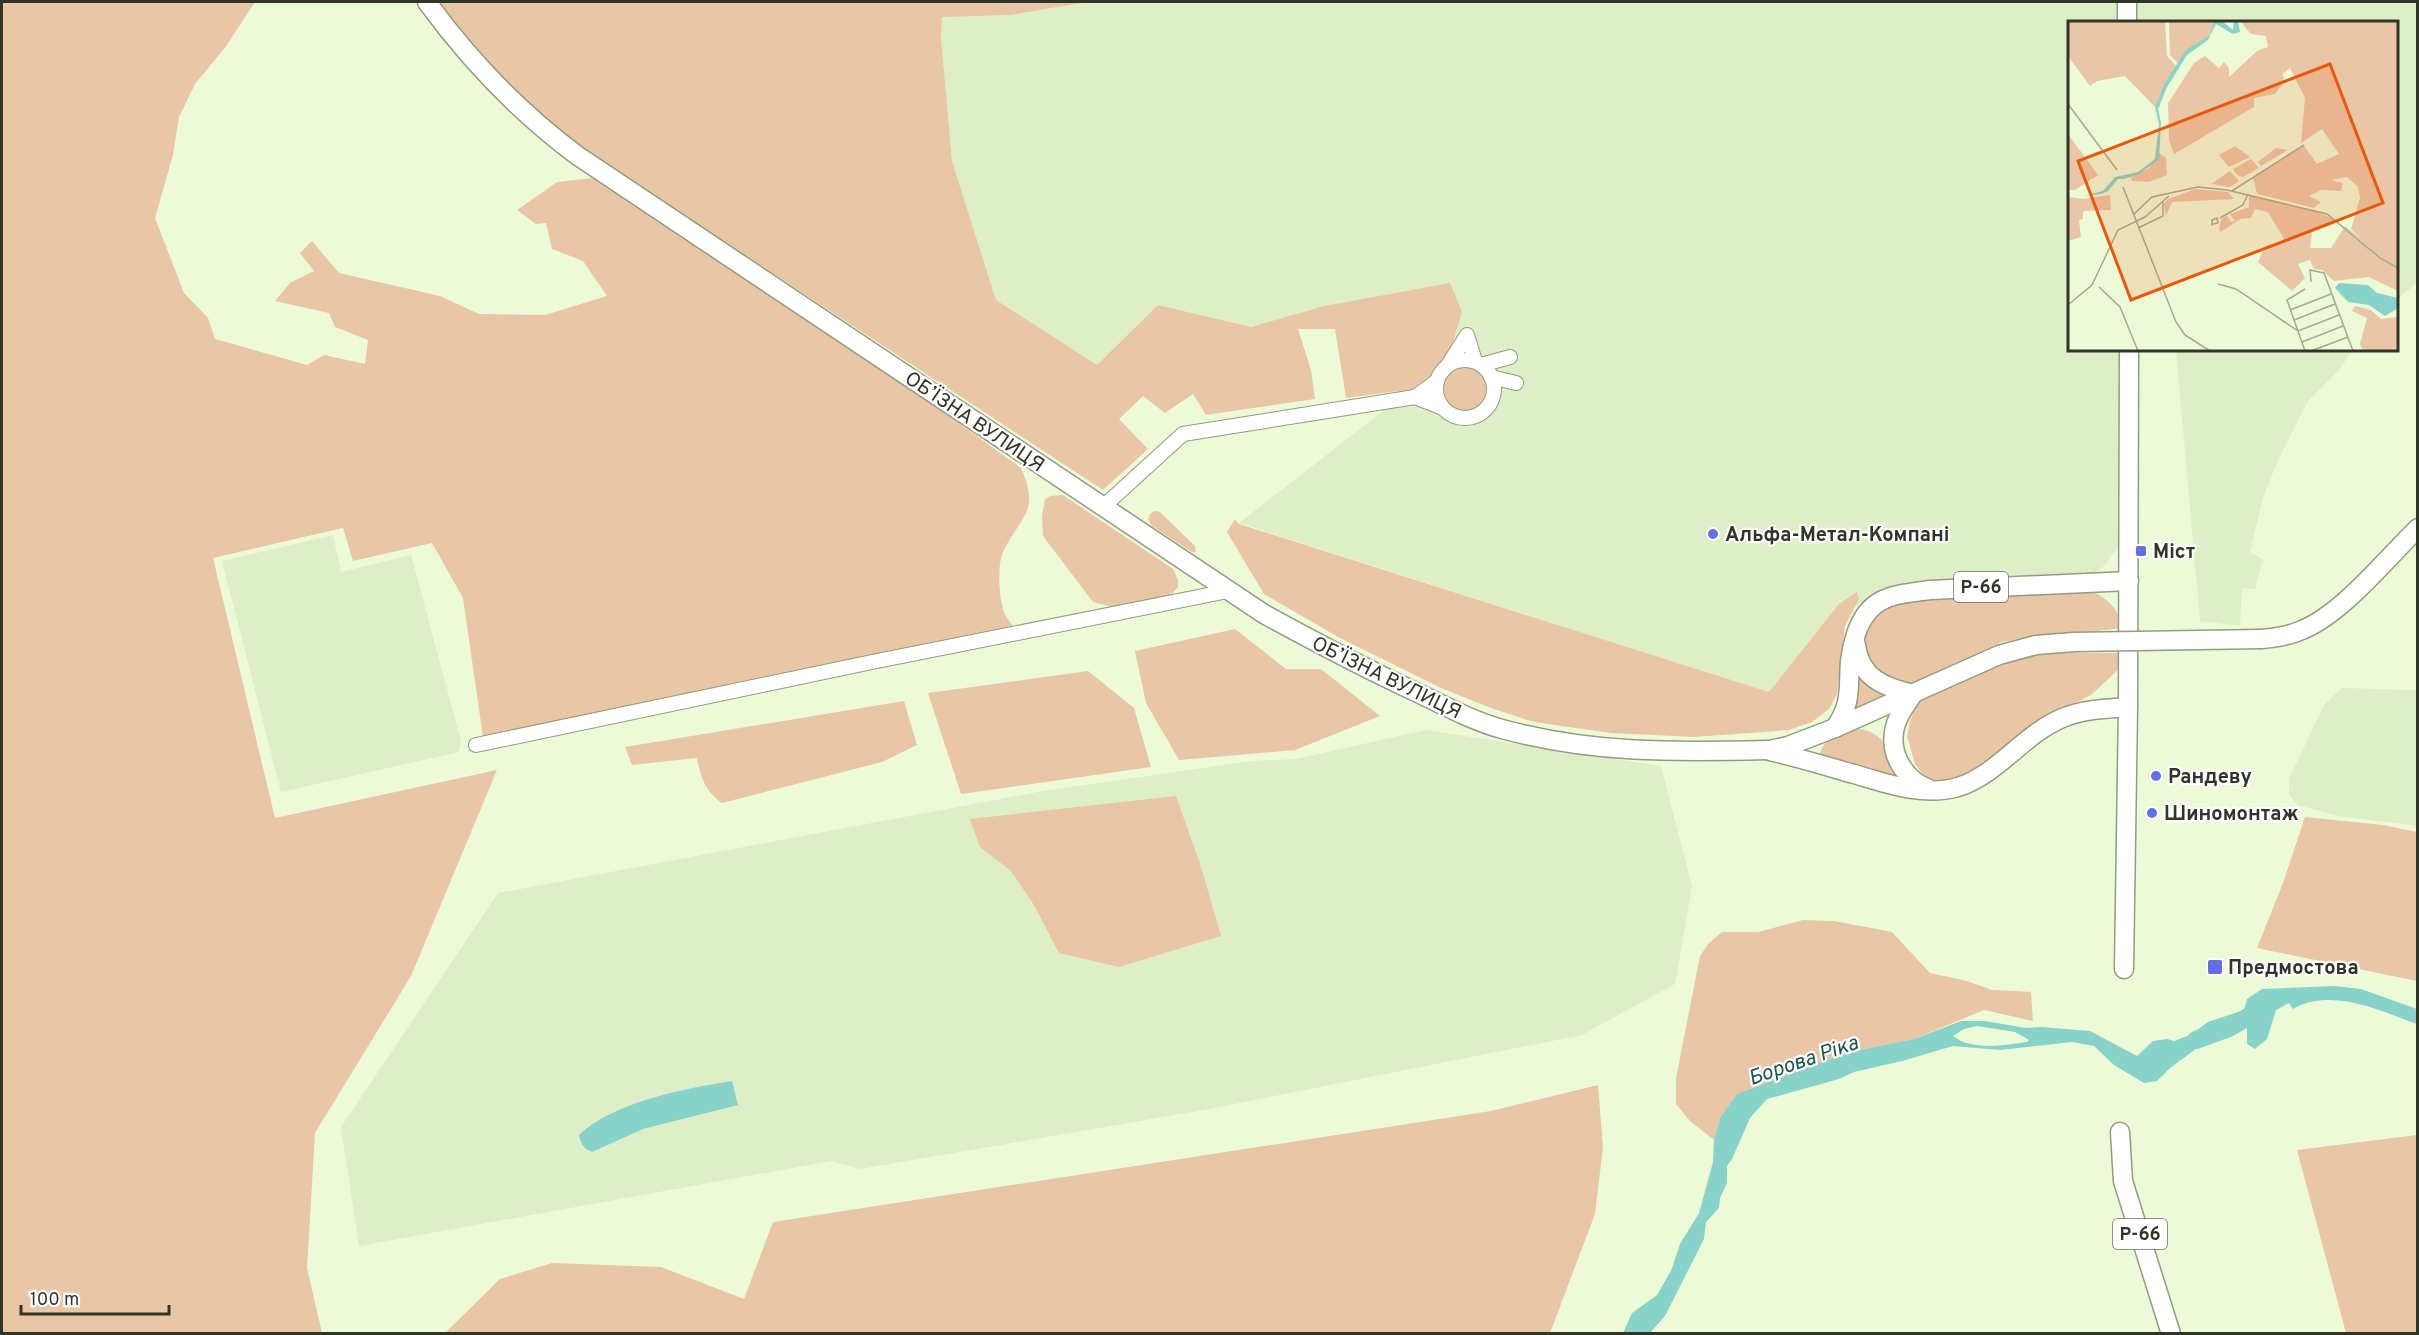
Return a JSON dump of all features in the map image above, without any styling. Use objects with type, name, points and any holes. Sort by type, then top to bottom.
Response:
[{"type":"main road","name":"ОБ’ЇЗНА ВУЛИЦЯ","points":[[427,2],[504,93],[545,131],[578,156],[1264,614],[1344,658],[1473,718],[1509,731],[1581,745],[1629,751],[1768,750]]},
{"type":"main road","points":[[2127,2],[2127,21]]},
{"type":"main road","points":[[2124,969],[2128,707],[2129,351]]},
{"type":"main road","points":[[1768,750],[1788,746],[1835,728],[1999,655],[2036,645],[2283,637],[2303,630],[2324,618],[2418,528]]},
{"type":"main road","name":"Р-66","points":[[1855,638],[1863,615],[1872,606],[1897,594],[1930,590],[2129,581]]},
{"type":"main road","points":[[1855,638],[1857,655],[1861,664],[1874,680],[1884,686],[1913,694]]},
{"type":"main road","points":[[1835,728],[1850,696],[1850,662],[1855,638]]},
{"type":"main road","points":[[1913,694],[1900,714],[1894,731],[1894,746],[1897,758],[1909,776],[1919,785],[1934,790]]},
{"type":"main road","points":[[1768,750],[1889,785],[1914,790],[1957,788],[1976,780],[2064,717],[2094,710],[2128,707]]},
{"type":"main road","name":"Р-66","points":[[2120,1132],[2124,1181],[2171,1334]]},
{"type":"street","points":[[1103,507],[1183,434],[1415,397],[1437,381],[1467,335],[1495,392]]},
{"type":"street","points":[[1415,397],[1443,408],[1456,417],[1473,417],[1487,410],[1495,392],[1516,383],[1460,360],[1448,365]]},
{"type":"street","points":[[1437,381],[1436,394],[1443,408]]},
{"type":"street","points":[[476,745],[872,662],[1228,591]]},
{"type":"shaded area","points":[[2,2],[255,2],[227,45],[195,84],[179,117],[173,155],[155,218],[184,293],[208,318],[215,339],[307,365],[324,355],[365,364],[368,340],[335,327],[329,313],[275,301],[290,283],[314,271],[300,253],[312,241],[339,273],[440,296],[479,314],[545,315],[607,296],[583,261],[552,249],[546,223],[536,224],[517,210],[557,182],[593,178],[730,265],[861,353],[1021,468],[1027,483],[1029,505],[1003,552],[1000,565],[999,582],[1002,606],[1014,628],[483,737],[463,598],[432,543],[353,561],[343,528],[213,558],[275,818],[497,770],[411,976],[315,1133],[307,1268],[322,1333],[2,1334]]},
{"type":"shaded area","points":[[440,2],[1088,2],[1010,15],[942,17],[941,37],[952,161],[996,300],[1097,365],[1158,305],[1251,327],[1324,306],[1450,283],[1462,312],[1451,348],[1433,373],[1413,389],[1346,398],[1335,329],[1298,329],[1311,370],[1315,399],[1206,415],[1193,394],[1165,413],[1143,396],[1119,419],[1148,449],[1103,490],[609,166],[543,118],[487,64]]},
{"type":"shaded area","points":[[1088,2],[2120,2],[2121,21],[2068,21],[2068,351],[2120,351],[2120,545],[2103,567],[2091,575],[1902,585],[1883,589],[1855,607],[1840,613],[1839,605],[1769,692],[1239,523],[1383,411],[1450,283],[1324,306],[1251,327],[1158,305],[1097,365],[996,300],[952,161],[941,37],[942,16],[1010,15]]},
{"type":"shaded area","points":[[2135,2],[2417,2],[2417,283],[2398,298],[2398,21],[2135,21]]},
{"type":"shaded area","points":[[2176,351],[2352,351],[2338,371],[2308,401],[2276,465],[2263,498],[2250,552],[2263,559],[2255,589],[2242,588],[2240,626],[2200,621]]},
{"type":"shaded area","points":[[1464,367],[1480,373],[1486,389],[1480,405],[1464,411],[1448,405],[1442,389],[1448,373]]},
{"type":"shaded area","points":[[1063,495],[1173,569],[1178,580],[1178,587],[1170,596],[1113,607],[1093,602],[1043,536],[1042,516],[1045,500],[1050,496]]},
{"type":"shaded area","points":[[1154,511],[1160,512],[1195,546],[1196,552],[1192,552],[1152,526],[1148,519]]},
{"type":"shaded area","points":[[1235,519],[1239,524],[1769,692],[1839,604],[1857,592],[1859,599],[1845,626],[1837,694],[1829,709],[1812,722],[1789,730],[1694,737],[1611,733],[1534,722],[1491,708],[1441,688],[1340,638],[1264,594],[1227,532]]},
{"type":"shaded area","points":[[333,535],[341,572],[411,555],[461,741],[459,752],[281,792],[222,561]]},
{"type":"shaded area","points":[[2087,589],[2100,596],[2115,609],[2121,628],[2066,635],[2046,634],[2002,642],[1908,685],[1885,678],[1877,672],[1864,646],[1864,622],[1892,599]]},
{"type":"shaded area","points":[[1235,629],[1286,669],[1321,669],[1380,716],[1295,750],[1179,760],[1146,703],[1135,651]]},
{"type":"shaded area","points":[[2037,653],[2123,653],[2120,668],[2091,695],[2061,710],[1980,769],[1942,784],[1922,773],[1915,764],[1907,736],[1911,718],[1919,700],[1987,667]]},
{"type":"shaded area","points":[[1854,661],[1893,697],[1853,714]]},
{"type":"shaded area","points":[[1088,671],[1134,708],[1151,767],[961,794],[928,693]]},
{"type":"shaded area","points":[[2342,688],[2417,690],[2417,827],[2338,816],[2298,805],[2289,794],[2289,779],[2324,705]]},
{"type":"shaded area","points":[[904,701],[917,745],[882,762],[722,803],[711,794],[705,784],[697,758],[632,765],[625,747]]},
{"type":"shaded area","points":[[1858,729],[1868,731],[1881,740],[1886,746],[1899,778],[1820,756],[1821,750],[1828,741]]},
{"type":"shaded area","points":[[1426,730],[1661,766],[1692,886],[1675,984],[1582,1035],[1204,1110],[860,1169],[831,1161],[359,1246],[341,1127],[498,893],[1043,791],[1251,761],[1296,759]]},
{"type":"shaded area","points":[[1176,796],[1202,870],[1221,936],[1119,967],[1059,953],[1034,905],[1011,871],[980,847],[970,819]]},
{"type":"shaded area","points":[[2305,817],[2383,825],[2417,832],[2417,981],[2257,948],[2283,883]]},
{"type":"shaded area","points":[[1803,920],[1834,921],[1892,932],[1930,973],[1967,981],[1992,990],[2031,992],[2033,1021],[1984,1010],[1914,1039],[1849,1052],[1720,1118],[1714,1140],[1690,1121],[1676,1104],[1676,1078],[1700,956],[1709,943],[1722,932],[1758,932]]},
{"type":"shaded area","points":[[1598,1085],[1603,1147],[1595,1214],[1550,1333],[445,1333],[500,1279],[552,1263],[661,1267],[744,1299],[773,1222],[1491,1111]]},
{"type":"shaded area","points":[[2417,1135],[2417,1333],[2346,1333],[2297,1150]]},
{"type":"water","points":[[2335,986],[2361,989],[2417,1009],[2417,1024],[2356,1003],[2324,1000],[2293,1009],[2289,1003],[2276,1010],[2267,1039],[2255,1049],[2247,1044],[2247,1026],[2228,1023],[2170,1068],[2157,1081],[2144,1083],[2114,1065],[2094,1046],[2072,1042],[2000,1050],[1953,1046],[1854,1072],[1839,1079],[1767,1099],[1750,1118],[1727,1166],[1727,1183],[1720,1198],[1719,1208],[1706,1222],[1704,1239],[1665,1316],[1650,1333],[1623,1333],[1632,1313],[1657,1295],[1671,1271],[1680,1244],[1699,1213],[1713,1162],[1714,1140],[1720,1118],[1737,1094],[1849,1052],[1914,1039],[1961,1021],[1985,1021],[2026,1028],[2090,1031],[2137,1056],[2153,1041],[2167,1039],[2174,1041],[2190,1035],[2208,1022],[2244,1010],[2247,999],[2262,989]],"holes":[[[1977,1026],[2015,1032],[2029,1040],[1989,1046],[1969,1044],[1953,1036],[1964,1029]]]},
{"type":"water","points":[[732,1081],[738,1105],[643,1129],[592,1152],[584,1147],[581,1141],[579,1135],[593,1123],[630,1105],[673,1092]]},
{"type":"waterway","name":"Борова Ріка","points":[[2196,1040],[2229,1028],[2258,1011]]},
{"type":"place","name":"Альфа-Метал-Компані","points":[[1713,534]]},
{"type":"place","name":"Міст","points":[[2141,551]]},
{"type":"place","name":"Рандеву","points":[[2156,776]]},
{"type":"place","name":"Шиномонтаж","points":[[2152,813]]},
{"type":"place","name":"Предмостова","points":[[2215,967]]}]
